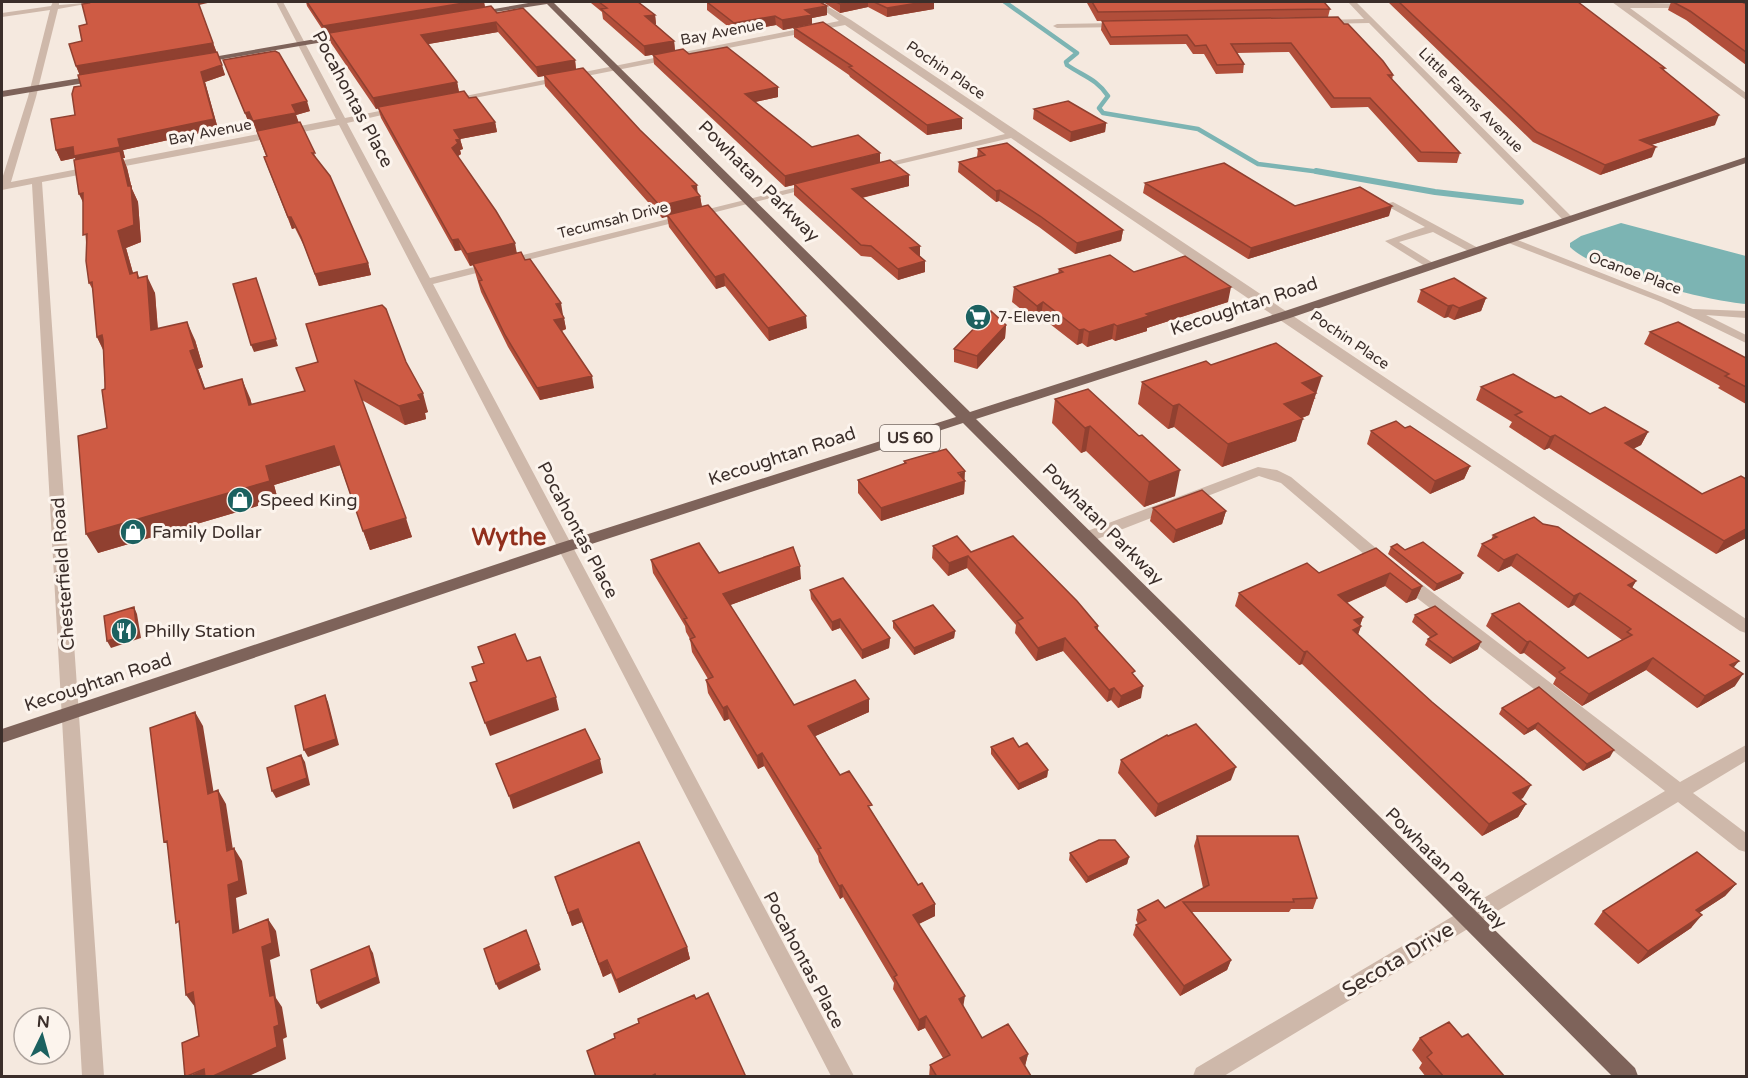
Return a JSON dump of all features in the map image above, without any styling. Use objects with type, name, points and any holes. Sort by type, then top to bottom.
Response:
[{"type":"main road","points":[[468,5],[491,2]]},
{"type":"main road","points":[[464,15],[547,2]]},
{"type":"main road","name":"Powhatan Parkway","points":[[547,2],[969,419],[1627,1077]]},
{"type":"main road","points":[[184,63],[353,25]]},
{"type":"main road","points":[[192,52],[359,33]]},
{"type":"main road","points":[[2,94],[115,75]]},
{"type":"main road","name":"Kecoughtan Road","points":[[2,736],[565,547],[969,419],[1286,315],[1746,160]]},
{"type":"street","points":[[2,15],[55,4],[93,2]]},
{"type":"street","name":"Pocahontas Place","points":[[279,2],[843,1077]]},
{"type":"street","name":"Pochin Place","points":[[816,2],[1286,315],[1746,627]]},
{"type":"street","name":"Little Farms Avenue","points":[[1352,2],[1569,220]]},
{"type":"street","points":[[3,187],[33,89],[55,4]]},
{"type":"street","points":[[1619,4],[1701,6]]},
{"type":"street","points":[[1619,4],[1746,98]]},
{"type":"street","points":[[1313,22],[1371,21]]},
{"type":"street","name":"Bay Avenue","points":[[434,103],[848,22]]},
{"type":"street","points":[[1057,26],[1127,25]]},
{"type":"street","name":"Bay Avenue","points":[[3,187],[411,108]]},
{"type":"street","points":[[865,172],[1015,134]]},
{"type":"street","name":"Chesterfield Road","points":[[38,180],[93,1077]]},
{"type":"street","name":"Tecumsah Drive","points":[[427,282],[830,180]]},
{"type":"street","points":[[1393,205],[1476,251]]},
{"type":"street","points":[[1432,266],[1390,241],[1434,228]]},
{"type":"street","name":"Ocanoe Place","points":[[1510,240],[1690,310],[1746,339]]},
{"type":"street","points":[[1690,310],[1746,314]]},
{"type":"street","points":[[1087,537],[1258,471],[1272,473],[1286,480],[1370,552],[1623,751],[1680,791],[1746,844]]},
{"type":"street","name":"Secota Drive","points":[[1217,1074],[1467,919],[1746,752]]},
{"type":"water","points":[[1621,223],[1746,256],[1746,304],[1680,292],[1627,276],[1583,257],[1570,247],[1570,243],[1581,236]]},
{"type":"building","points":[[88,2],[198,2],[213,43],[76,66],[69,44],[82,41],[79,26],[87,24],[82,4]]},
{"type":"building","points":[[307,2],[470,2],[323,26]]},
{"type":"building","points":[[599,2],[638,2],[655,15],[645,16],[674,41],[644,46],[601,9],[607,8]]},
{"type":"building","points":[[707,2],[820,2],[827,6],[805,10],[812,15],[782,20],[775,16],[734,23]]},
{"type":"building","points":[[874,2],[924,2],[887,8]]},
{"type":"building","points":[[1092,2],[1324,2],[1330,9],[1098,12]]},
{"type":"building","points":[[1399,2],[1578,2],[1665,68],[1661,68],[1719,115],[1640,140],[1656,147],[1605,165],[1537,132]]},
{"type":"building","points":[[1673,2],[1742,2],[1746,4],[1746,52],[1690,11]]},
{"type":"building","points":[[491,6],[497,13],[523,8],[575,60],[536,67],[496,22],[421,35],[457,82],[373,98],[329,33]]},
{"type":"building","points":[[1338,17],[1344,24],[1348,24],[1383,61],[1393,75],[1388,75],[1460,153],[1421,152],[1370,98],[1334,98],[1291,43],[1231,44],[1244,64],[1217,65],[1206,45],[1195,46],[1187,35],[1111,37],[1102,21]]},
{"type":"building","points":[[823,22],[962,118],[927,125],[849,67],[852,66],[794,28]]},
{"type":"building","points":[[727,47],[778,87],[745,94],[812,147],[858,135],[880,153],[785,176],[653,55],[683,49],[689,54]]},
{"type":"building","points":[[275,51],[279,53],[307,101],[292,105],[296,113],[253,121],[249,112],[245,113],[223,60]]},
{"type":"building","points":[[217,52],[222,65],[201,72],[214,119],[118,139],[120,147],[74,156],[73,147],[56,150],[51,119],[75,115],[72,94],[74,87],[81,86],[78,75]]},
{"type":"building","points":[[583,68],[640,130],[697,185],[692,186],[700,196],[660,206],[544,75]]},
{"type":"building","points":[[464,91],[469,98],[476,97],[495,122],[454,130],[460,139],[456,140],[458,143],[452,148],[496,211],[515,243],[467,254],[458,239],[452,240],[378,107]]},
{"type":"building","points":[[1068,101],[1106,123],[1071,132],[1034,109]]},
{"type":"building","points":[[300,122],[315,153],[312,153],[330,176],[368,263],[315,274],[301,237],[291,217],[288,217],[264,157],[267,156],[257,131]]},
{"type":"building","points":[[1007,143],[1123,230],[1077,243],[1000,190],[996,191],[959,162],[985,155],[978,149]]},
{"type":"building","points":[[120,151],[128,186],[131,186],[134,225],[118,231],[130,274],[137,272],[138,278],[147,276],[151,330],[187,322],[195,349],[190,351],[204,389],[242,379],[249,405],[305,391],[296,368],[318,362],[306,324],[382,305],[386,309],[406,362],[423,393],[418,395],[421,400],[399,406],[355,381],[406,518],[363,531],[334,446],[266,466],[270,481],[86,534],[78,436],[107,428],[102,390],[105,389],[103,340],[102,335],[97,337],[92,282],[89,283],[86,261],[87,234],[83,235],[83,193],[79,194],[74,160]]},
{"type":"building","points":[[890,160],[909,175],[852,189],[920,246],[910,248],[925,261],[898,269],[871,246],[861,245],[794,184]]},
{"type":"building","points":[[1224,163],[1295,206],[1360,187],[1392,206],[1251,248],[1145,183]]},
{"type":"building","points":[[708,205],[806,316],[768,328],[724,274],[715,277],[667,215]]},
{"type":"building","points":[[521,252],[525,260],[530,259],[561,303],[556,304],[564,318],[554,320],[592,376],[537,388],[505,335],[473,264]]},
{"type":"building","points":[[1110,255],[1134,272],[1185,256],[1231,287],[1146,314],[1149,316],[1089,332],[1084,329],[1079,330],[1043,302],[1037,306],[1014,287],[1063,272],[1059,269]]},
{"type":"building","points":[[256,278],[276,339],[251,345],[233,284]]},
{"type":"building","points":[[1454,278],[1486,298],[1459,308],[1453,305],[1448,306],[1421,290]]},
{"type":"building","points":[[991,311],[1006,325],[977,356],[954,349]]},
{"type":"building","points":[[1678,322],[1746,358],[1746,387],[1725,376],[1729,374],[1650,332]]},
{"type":"building","points":[[1276,343],[1322,376],[1302,383],[1316,393],[1284,404],[1303,419],[1228,444],[1179,404],[1173,406],[1142,382],[1206,361],[1211,365]]},
{"type":"building","points":[[1513,374],[1555,398],[1561,396],[1590,414],[1605,407],[1648,432],[1625,443],[1702,494],[1741,476],[1746,479],[1746,529],[1724,541],[1555,435],[1550,437],[1515,415],[1522,412],[1481,387]]},
{"type":"building","points":[[1088,389],[1180,470],[1149,482],[1090,426],[1085,428],[1055,399]]},
{"type":"building","points":[[1396,421],[1405,428],[1410,426],[1470,466],[1435,481],[1371,431]]},
{"type":"building","points":[[946,449],[965,471],[958,473],[965,481],[881,508],[858,480],[906,463],[904,461]]},
{"type":"building","points":[[1202,490],[1226,511],[1176,530],[1153,508]]},
{"type":"building","points":[[1534,517],[1543,524],[1558,527],[1636,581],[1628,585],[1739,661],[1730,665],[1743,674],[1705,696],[1653,658],[1589,694],[1559,672],[1565,668],[1492,614],[1519,603],[1588,658],[1632,635],[1627,632],[1631,629],[1580,593],[1574,596],[1517,554],[1504,560],[1482,544],[1497,537],[1493,535]]},
{"type":"building","points":[[957,536],[971,552],[1013,536],[1077,601],[1098,626],[1095,627],[1135,671],[1132,673],[1143,686],[1121,696],[1114,688],[1109,690],[1065,638],[1038,648],[1017,621],[1023,618],[968,556],[949,563],[933,546]]},
{"type":"building","points":[[1423,542],[1463,573],[1437,584],[1391,547],[1397,544],[1405,550]]},
{"type":"building","points":[[699,543],[719,573],[793,547],[800,566],[723,594],[794,705],[855,680],[869,699],[808,726],[840,775],[849,771],[872,805],[868,806],[918,885],[922,883],[935,904],[913,915],[965,996],[959,999],[982,1038],[1008,1024],[1028,1054],[1020,1058],[1031,1076],[937,1077],[930,1065],[950,1055],[926,1016],[919,1020],[894,977],[897,975],[842,885],[839,886],[818,849],[821,848],[762,753],[757,756],[727,706],[723,708],[706,680],[713,677],[690,639],[695,637],[684,619],[687,618],[651,560]]},
{"type":"building","points":[[1376,548],[1422,586],[1412,590],[1390,573],[1338,595],[1363,617],[1354,620],[1361,626],[1353,630],[1432,702],[1531,785],[1513,793],[1526,804],[1489,824],[1307,651],[1304,652],[1239,593],[1307,563],[1319,573]]},
{"type":"building","points":[[843,578],[890,638],[862,650],[840,619],[832,622],[810,590]]},
{"type":"building","points":[[933,605],[955,631],[914,648],[893,621]]},
{"type":"building","points":[[1435,606],[1481,642],[1453,658],[1428,639],[1437,634],[1415,615]]},
{"type":"building","name":"Philly Station","points":[[134,607],[137,632],[107,641],[104,616]]},
{"type":"building","points":[[515,634],[527,661],[540,657],[556,697],[485,723],[470,683],[477,681],[472,667],[484,663],[478,647]]},
{"type":"building","points":[[1539,687],[1614,750],[1587,764],[1538,723],[1528,729],[1502,708]]},
{"type":"building","points":[[325,695],[336,739],[304,750],[295,706]]},
{"type":"building","points":[[195,712],[208,794],[218,790],[227,851],[234,848],[239,881],[228,885],[233,933],[268,919],[272,943],[262,947],[270,996],[274,995],[279,1025],[274,1027],[277,1047],[211,1077],[205,1077],[204,1069],[185,1077],[182,1043],[199,1036],[193,992],[186,995],[179,921],[176,923],[167,841],[164,842],[150,728]]},
{"type":"building","points":[[1196,724],[1236,767],[1158,804],[1121,760],[1167,735]]},
{"type":"building","points":[[585,729],[600,759],[509,796],[496,764]]},
{"type":"building","points":[[1013,738],[1019,747],[1027,743],[1048,770],[1019,784],[991,747]]},
{"type":"building","points":[[301,755],[307,778],[272,791],[267,768]]},
{"type":"building","points":[[1197,836],[1298,836],[1317,898],[1293,899],[1294,902],[1183,902],[1231,960],[1184,986],[1136,925],[1146,920],[1138,910],[1158,900],[1165,908],[1209,885]]},
{"type":"building","points":[[1099,840],[1115,840],[1129,857],[1088,877],[1070,853]]},
{"type":"building","points":[[639,842],[687,947],[616,980],[607,960],[599,964],[578,909],[568,913],[555,877]]},
{"type":"building","points":[[1697,852],[1736,884],[1696,910],[1702,915],[1648,951],[1603,911]]},
{"type":"building","points":[[526,930],[539,964],[496,984],[484,949]]},
{"type":"building","points":[[369,946],[377,977],[317,1003],[311,970]]},
{"type":"building","points":[[708,993],[746,1077],[656,1077],[655,1074],[650,1077],[596,1077],[587,1051],[615,1038],[614,1034],[639,1023],[638,1019],[694,995],[696,999]]},
{"type":"building","points":[[1449,1022],[1462,1037],[1468,1034],[1505,1077],[1444,1077],[1427,1057],[1432,1053],[1420,1038]]},
{"type":"waterway","points":[[1005,2],[1077,53],[1066,62],[1067,65],[1104,90],[1108,96],[1099,108],[1103,113],[1198,129],[1258,164],[1326,173]]},
{"type":"waterway","points":[[1316,171],[1326,173]]},
{"type":"waterway","points":[[1326,173],[1435,192],[1521,202]]},
{"type":"place","name":"7-Eleven","points":[[978,317]]},
{"type":"place","name":"Speed King","points":[[240,500]]},
{"type":"place","name":"Family Dollar","points":[[133,532]]},
{"type":"place","name":"Philly Station","points":[[124,631]]},
{"type":"district","name":"Wythe","points":[[509,537]]}]
